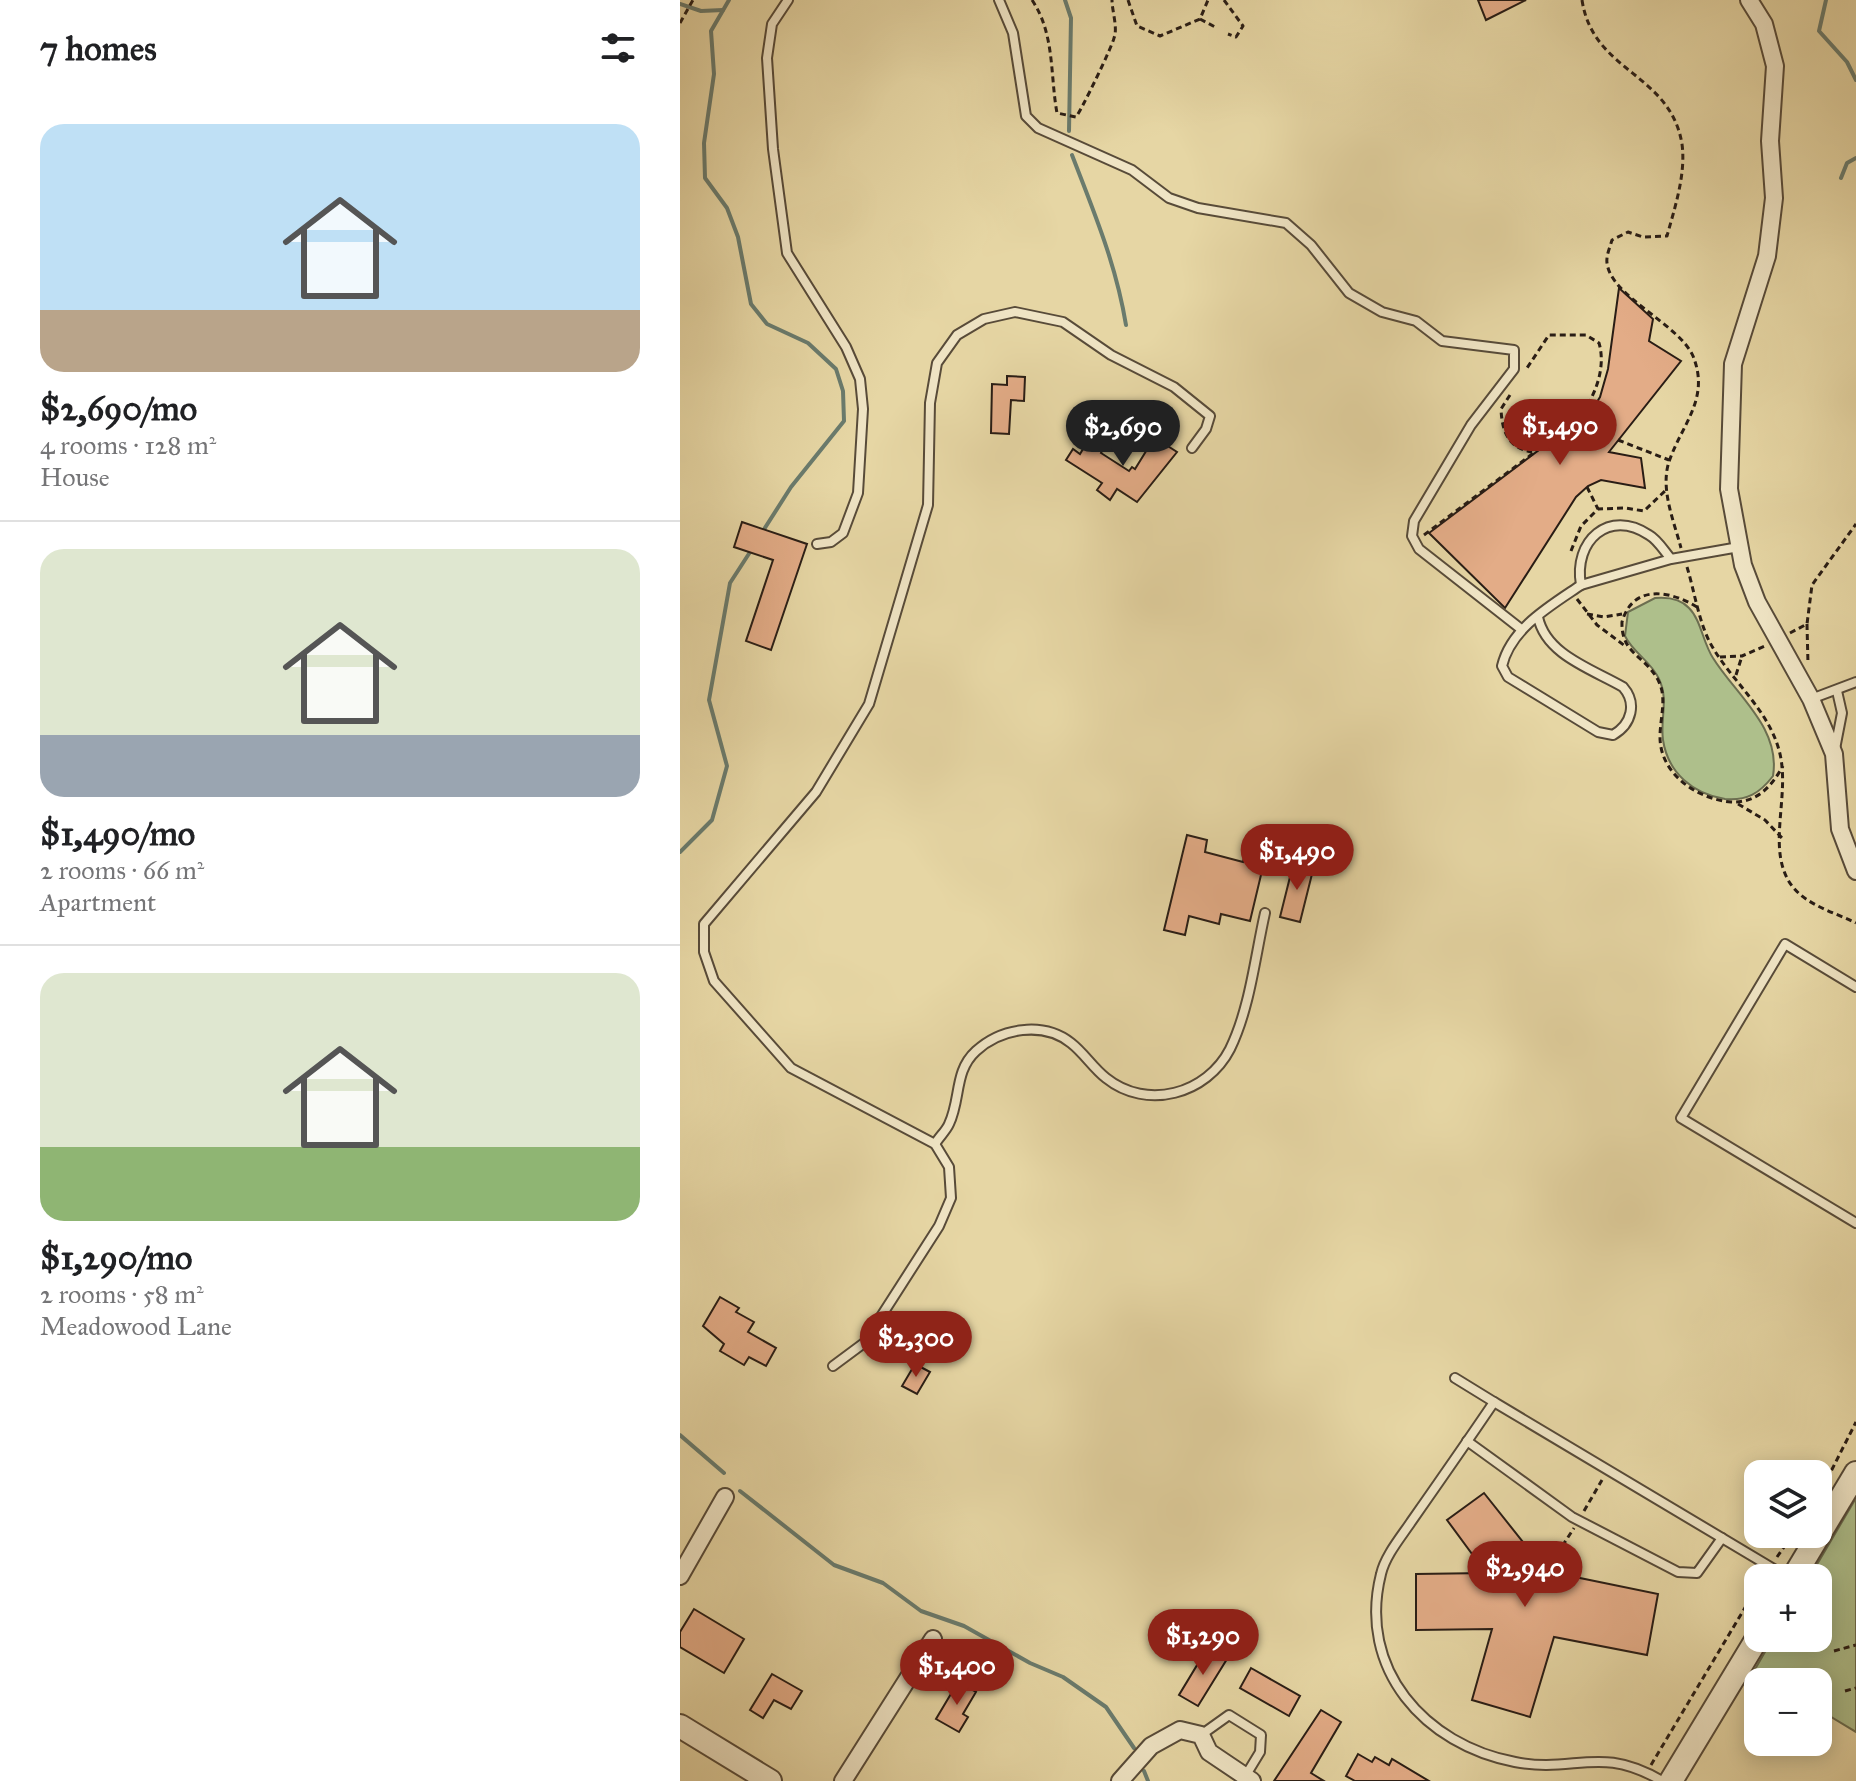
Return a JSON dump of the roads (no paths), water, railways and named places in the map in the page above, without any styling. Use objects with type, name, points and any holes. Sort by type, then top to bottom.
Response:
[{"type":"street","points":[[1749,0],[1764,24],[1775,66],[1770,141],[1774,198],[1767,256],[1733,364],[1729,489],[1739,547],[1757,602],[1811,699],[1834,754],[1840,829],[1856,871]]},
{"type":"street","points":[[1801,1564],[1856,1473]]},
{"type":"street","points":[[680,1576],[725,1497]]},
{"type":"street","points":[[843,1781],[933,1639]]},
{"type":"street","points":[[1671,1781],[1749,1652]]},
{"type":"street","points":[[680,1726],[770,1781]]},
{"type":"street","points":[[1120,1781],[1151,1746],[1180,1730],[1201,1735],[1209,1752],[1249,1778]]},
{"type":"lane","points":[[788,0],[772,24],[767,58],[773,149],[787,253],[846,347],[860,379],[863,409],[858,493],[843,533],[831,542],[817,544]]},
{"type":"lane","points":[[999,0],[1013,33],[1026,116],[1038,128],[1132,170],[1169,198],[1198,208],[1286,223],[1311,245],[1349,293],[1382,312],[1416,321],[1442,341],[1514,350],[1514,369],[1471,425],[1414,521],[1412,536],[1419,549],[1521,629]]},
{"type":"lane","points":[[833,1366],[864,1343],[939,1226],[951,1198],[949,1167],[935,1144],[791,1068],[714,981],[704,952],[704,924],[816,792],[869,704],[928,505],[930,403],[937,363],[957,335],[984,319],[1015,312],[1063,322],[1111,355],[1174,387],[1210,416],[1206,429],[1192,448]]},
{"type":"lane","points":[[1581,585],[1578,571],[1588,539],[1600,529],[1615,524],[1628,525],[1651,536],[1671,559]]},
{"type":"lane","points":[[1538,617],[1541,631],[1553,647],[1623,687],[1631,697],[1632,710],[1623,729],[1613,735],[1598,732],[1508,677],[1502,666],[1506,651],[1521,629],[1581,585],[1671,559],[1739,547]]},
{"type":"lane","points":[[1811,699],[1856,682]]},
{"type":"lane","points":[[1834,754],[1842,713],[1837,691]]},
{"type":"lane","points":[[935,1144],[949,1123],[964,1064],[977,1049],[1007,1033],[1024,1029],[1057,1035],[1071,1043],[1107,1079],[1139,1094],[1177,1094],[1196,1086],[1216,1069],[1238,1028],[1265,913]]},
{"type":"lane","points":[[1856,987],[1785,944],[1681,1118],[1856,1223]]},
{"type":"lane","points":[[1455,1378],[1767,1564]]},
{"type":"lane","points":[[1494,1402],[1381,1572],[1376,1612],[1378,1646],[1396,1686],[1438,1731],[1473,1752],[1518,1763],[1606,1760],[1631,1764],[1662,1781]]},
{"type":"lane","points":[[1467,1441],[1579,1521],[1678,1572],[1697,1573],[1722,1538]]},
{"type":"lane","points":[[1201,1735],[1229,1715],[1261,1735],[1260,1752],[1249,1778]]},
{"type":"waterway","points":[[729,0],[711,31],[714,74],[704,143],[705,178],[727,208],[738,237],[751,304],[767,324],[808,343],[836,369],[843,391],[844,421],[791,487],[763,531]]},
{"type":"waterway","points":[[1065,0],[1071,18],[1069,131]]},
{"type":"waterway","points":[[1826,0],[1819,31],[1847,62],[1856,80]]},
{"type":"waterway","points":[[680,4],[701,11],[723,10]]},
{"type":"waterway","points":[[1072,155],[1110,259],[1126,325]]},
{"type":"waterway","points":[[1841,178],[1847,163],[1856,158]]},
{"type":"waterway","points":[[680,852],[712,820],[727,766],[709,700],[730,583],[752,549]]},
{"type":"waterway","points":[[680,1435],[724,1473]]},
{"type":"waterway","points":[[740,1491],[834,1565],[883,1583],[921,1611],[964,1626],[1030,1663],[1063,1677],[1106,1707],[1134,1748]]},
{"type":"waterway","points":[[1144,1771],[1148,1781]]}]
